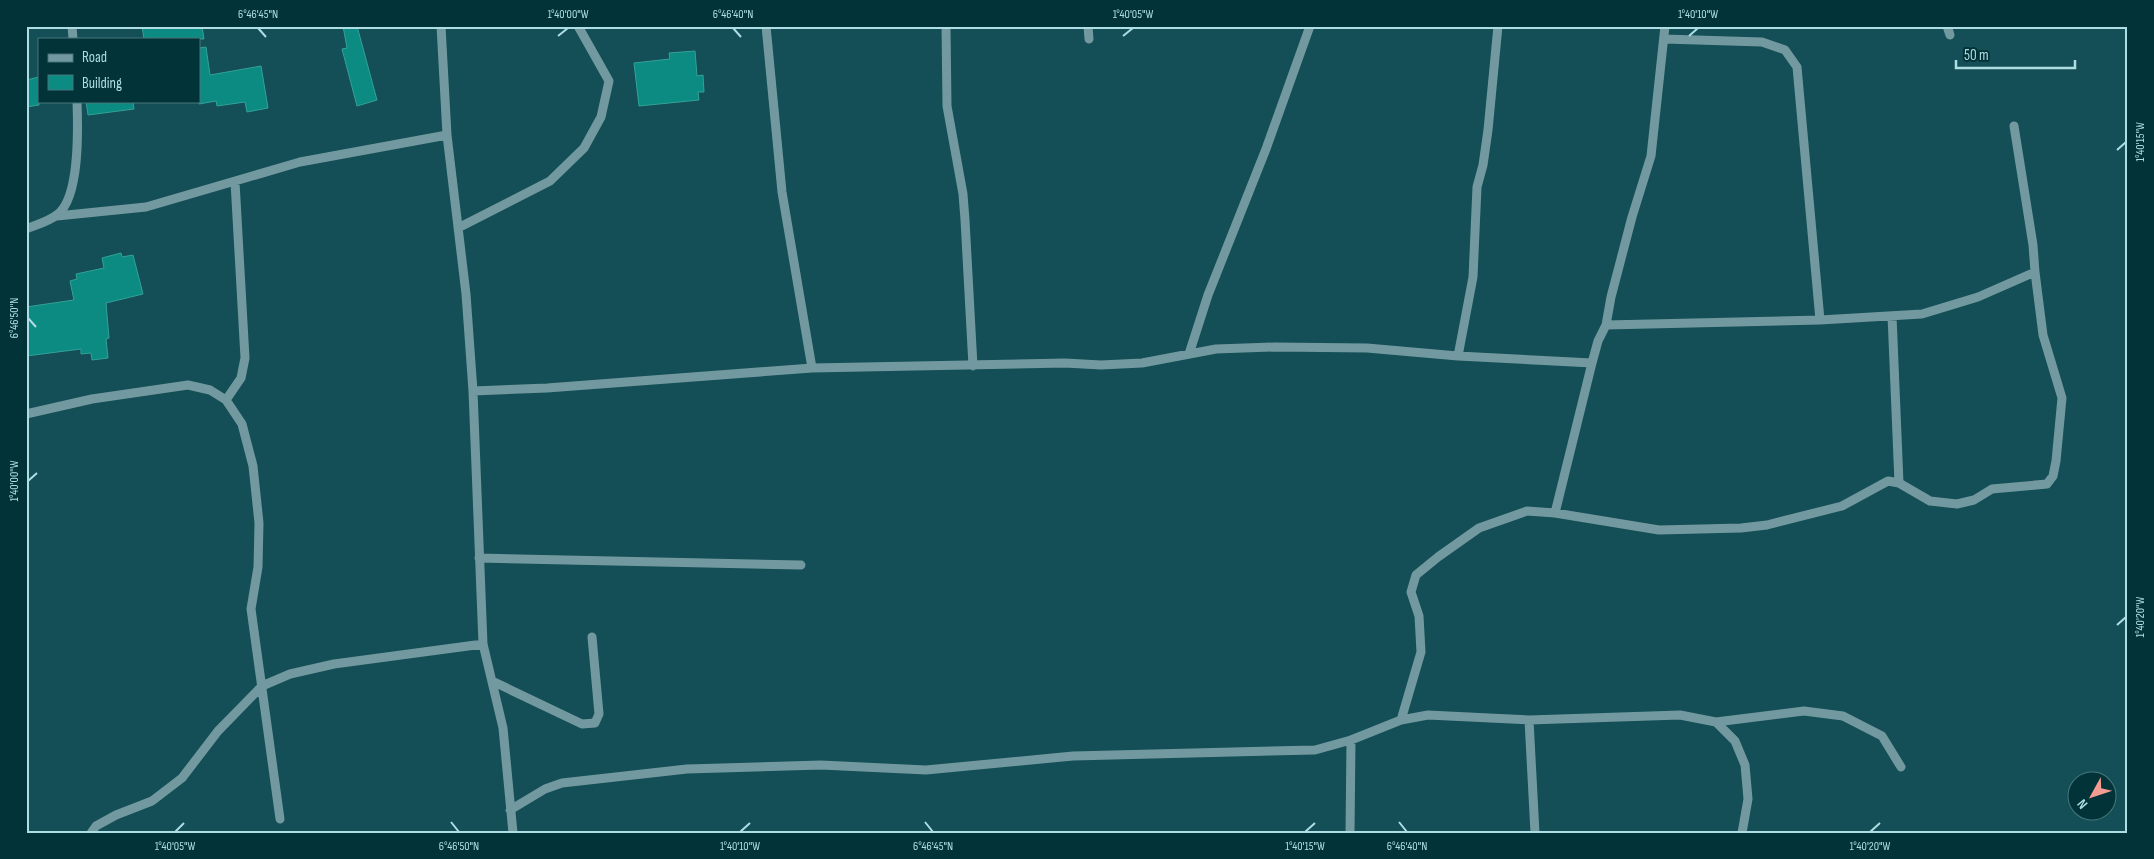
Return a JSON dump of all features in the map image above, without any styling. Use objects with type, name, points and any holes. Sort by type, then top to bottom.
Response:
[{"type":"street","points":[[441,26],[447,135],[466,294],[473,391],[482,644],[503,728],[513,833]]},
{"type":"street","points":[[458,228],[550,180],[584,148],[601,117],[609,82],[578,26]]},
{"type":"street","points":[[766,26],[782,192],[812,368]]},
{"type":"street","points":[[946,26],[947,106],[966,220],[973,366]]},
{"type":"street","points":[[1088,26],[1089,38]]},
{"type":"street","points":[[1189,354],[1208,295],[1266,149],[1310,26]]},
{"type":"street","points":[[1458,356],[1473,277],[1477,187],[1483,165],[1488,130],[1498,26]]},
{"type":"street","points":[[1554,513],[1592,363],[1598,341],[1606,325],[1611,297],[1632,217],[1651,156],[1665,26]]},
{"type":"street","points":[[1664,38],[1762,42],[1784,50],[1797,67],[1820,320]]},
{"type":"street","points":[[57,216],[65,206],[70,194],[75,162],[77,102]]},
{"type":"street","points":[[1401,720],[1421,652],[1419,616],[1411,592],[1416,575],[1479,528],[1527,512],[1554,513],[1659,530],[1741,528],[1768,524],[1842,506],[1888,481],[1899,483],[1930,501],[1957,504],[1974,500],[1992,489],[2047,484],[2053,476],[2062,398],[2043,335],[2033,245],[2014,126]]},
{"type":"street","points":[[26,229],[57,216],[146,207],[300,162],[447,135]]},
{"type":"street","points":[[226,400],[241,378],[245,358],[234,182]]},
{"type":"street","points":[[1606,325],[1820,320],[1922,314],[1978,297],[2035,272]]},
{"type":"street","points":[[1892,316],[1899,483]]},
{"type":"street","points":[[473,391],[547,388],[812,368],[973,366],[1065,362],[1101,365],[1142,363],[1216,349],[1275,347],[1366,348],[1458,356],[1592,363]]},
{"type":"street","points":[[26,414],[92,398],[188,385],[210,390],[226,400],[242,424],[252,466],[259,523],[258,567],[251,609],[280,819]]},
{"type":"street","points":[[479,558],[801,565]]},
{"type":"street","points":[[492,681],[582,724],[595,723],[599,714],[592,637]]},
{"type":"street","points":[[91,833],[96,826],[116,815],[152,801],[182,778],[218,731],[262,686],[290,674],[334,664],[482,644]]},
{"type":"street","points":[[510,810],[545,789],[562,783],[687,769],[821,765],[926,770],[1073,756],[1315,750],[1352,740],[1401,720],[1428,715],[1529,720],[1680,715],[1716,722],[1804,711],[1843,716],[1882,736],[1901,767]]},
{"type":"street","points":[[1529,720],[1535,833]]},
{"type":"street","points":[[1716,722],[1735,741],[1745,765],[1748,799],[1742,833]]},
{"type":"street","points":[[1350,833],[1352,740]]},
{"type":"building","points":[[142,26],[202,26],[204,39],[200,38],[144,38]]},
{"type":"building","points":[[343,26],[357,26],[377,100],[357,106],[342,49],[347,48]]},
{"type":"building","points":[[206,47],[210,75],[261,66],[268,108],[247,112],[245,102],[217,106],[216,101],[199,104],[200,48]]},
{"type":"building","points":[[695,51],[697,76],[703,75],[704,92],[698,92],[699,100],[639,106],[634,63],[670,59],[669,53]]},
{"type":"building","points":[[38,77],[39,105],[26,107],[26,80]]},
{"type":"building","points":[[86,102],[133,102],[134,109],[88,115]]},
{"type":"building","points":[[121,253],[122,257],[133,255],[143,294],[106,303],[109,338],[106,339],[108,358],[92,360],[91,353],[81,354],[81,349],[26,356],[26,307],[74,300],[70,281],[77,279],[76,274],[104,268],[102,258]]}]
